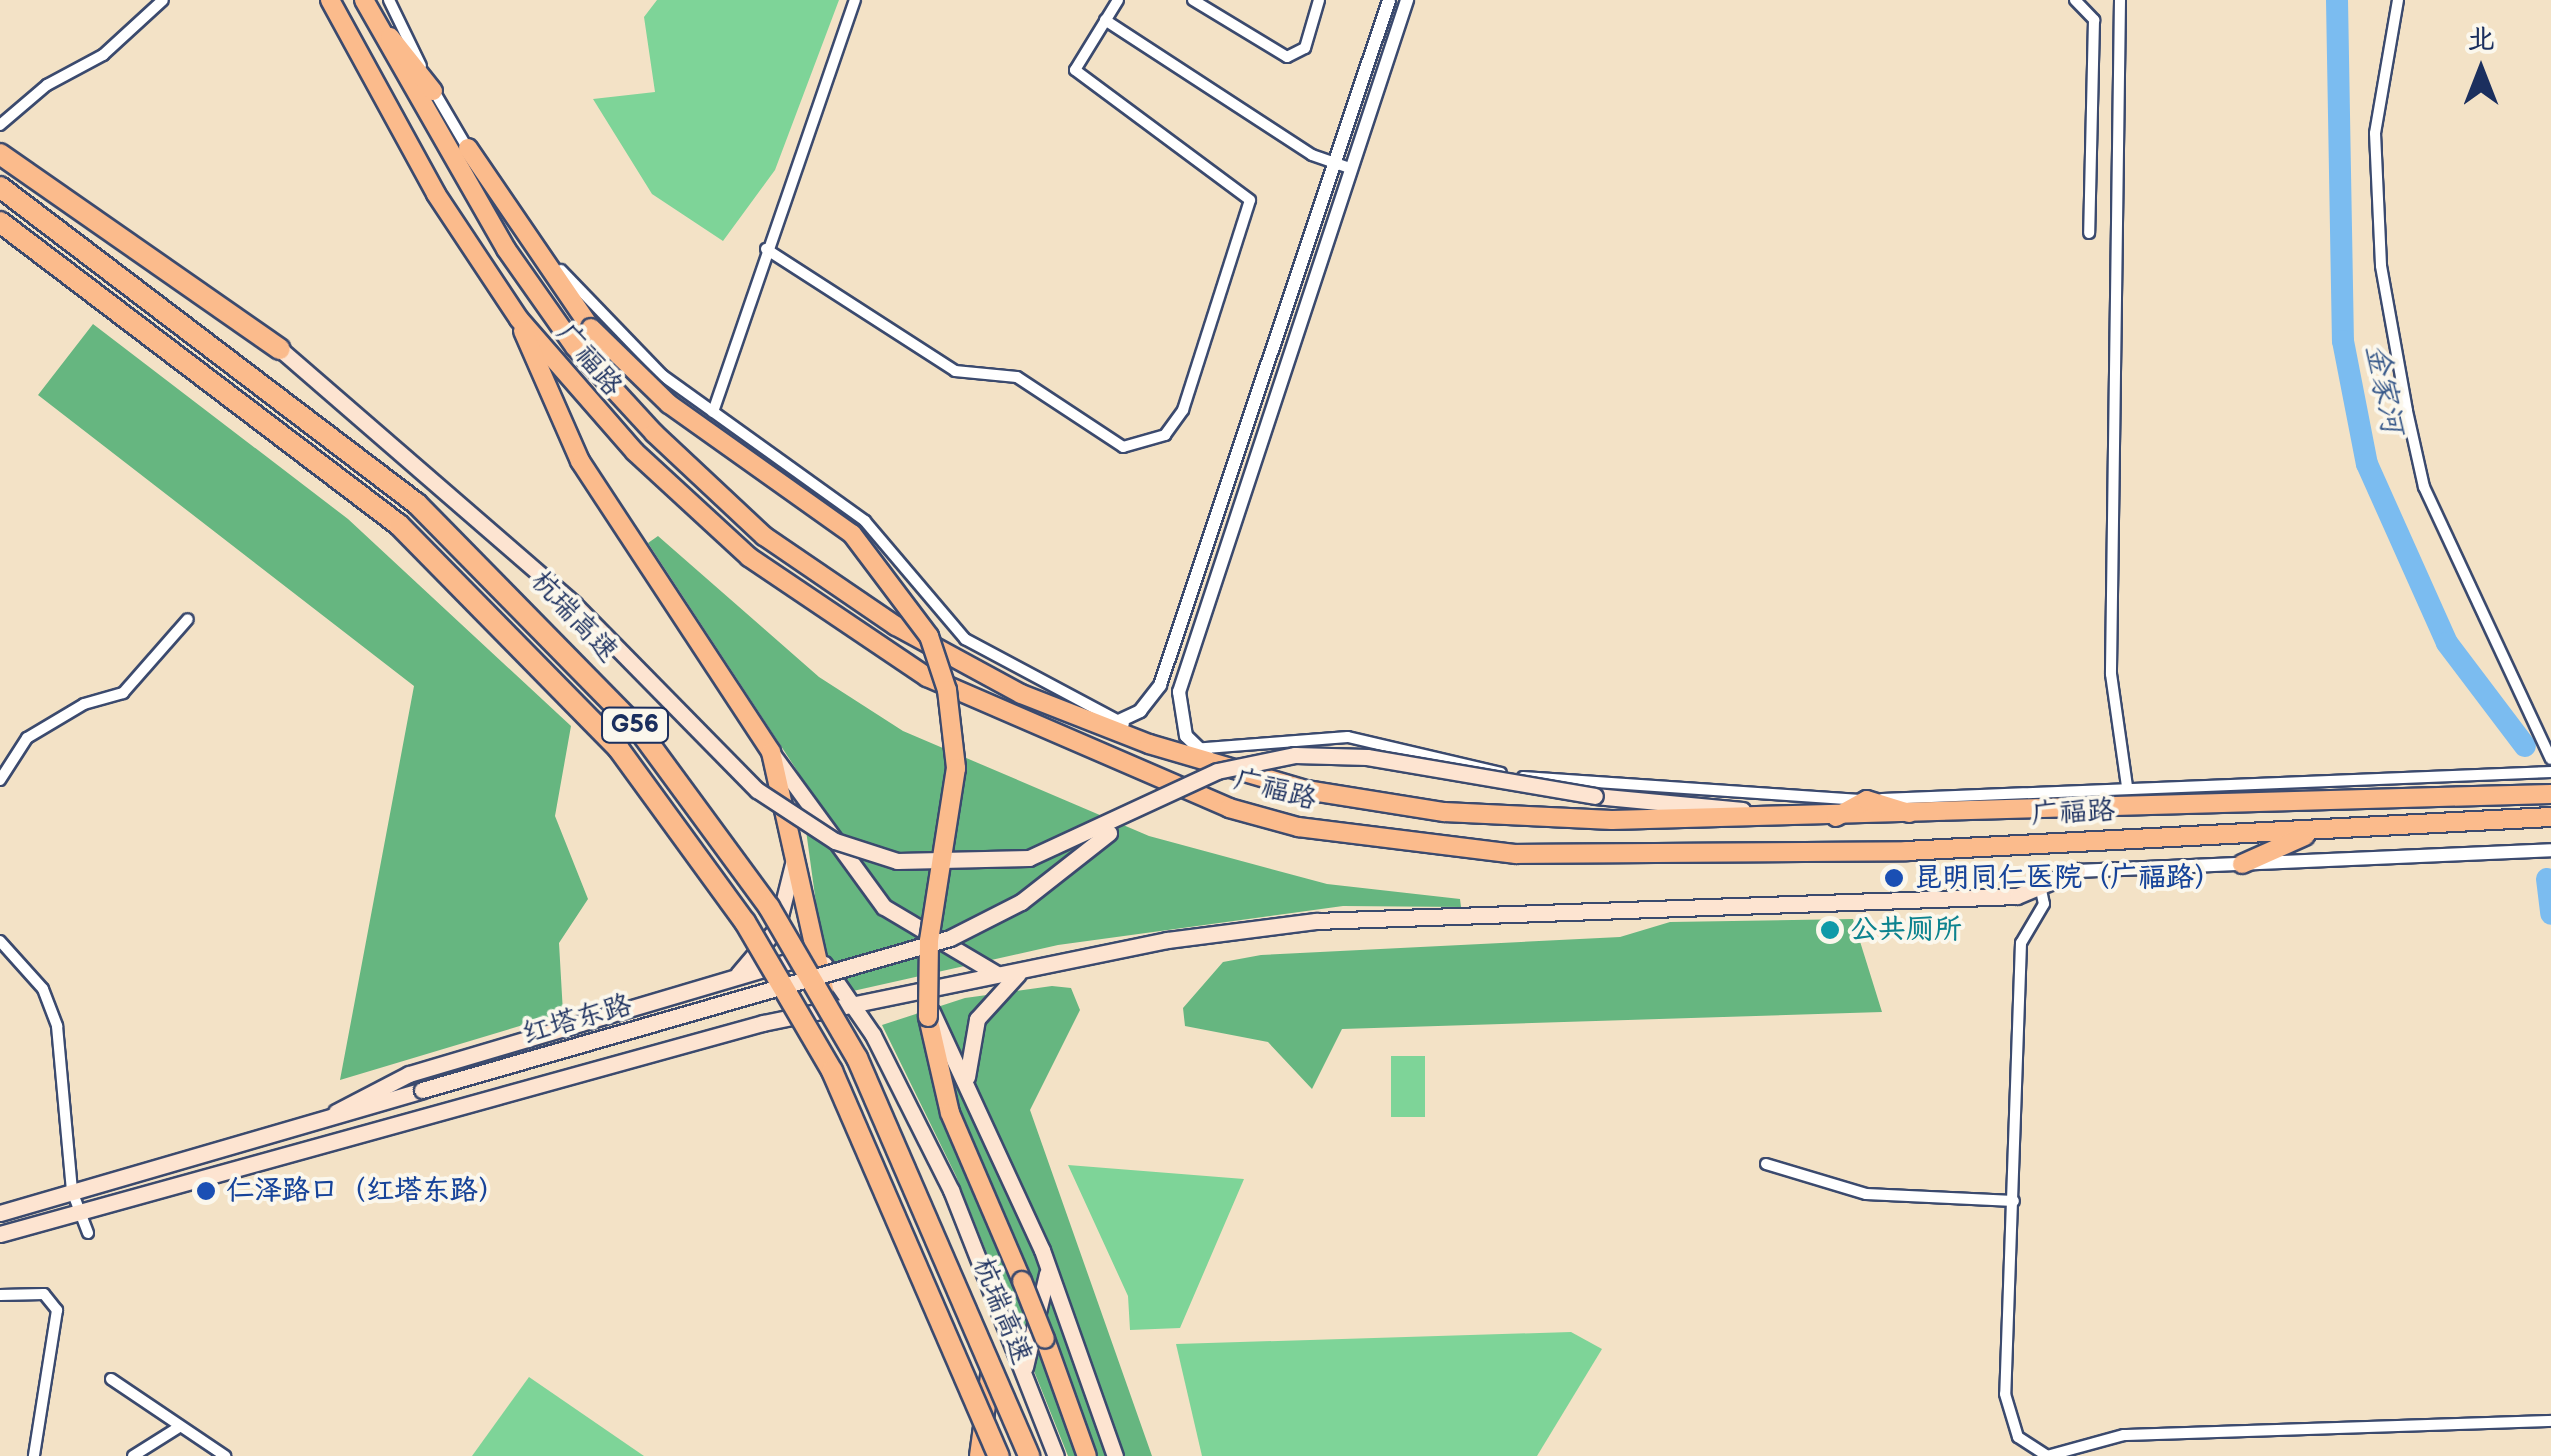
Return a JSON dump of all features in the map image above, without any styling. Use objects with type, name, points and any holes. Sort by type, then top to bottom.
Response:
[{"type":"highway","points":[[0,154],[280,349]]},
{"type":"highway","name":"杭瑞高速","points":[[0,187],[417,504],[639,730],[768,907],[857,1058],[1029,1456]]},
{"type":"highway","name":"杭瑞高速","points":[[0,222],[399,525],[618,748],[726,894],[832,1071],[999,1456]]},
{"type":"main road","name":"广福路","points":[[330,0],[436,194],[519,319],[635,452],[815,606],[1013,721],[1229,808],[1298,827],[1516,854],[1906,850],[2551,817]]},
{"type":"main road","name":"广福路","points":[[364,0],[506,249],[575,347],[654,434],[828,582],[938,652],[1113,725],[1149,744],[1226,768],[1444,812],[1831,820],[2551,794]]},
{"type":"main road","points":[[375,22],[433,91]]},
{"type":"main road","points":[[468,148],[590,328],[669,404],[852,534],[929,636],[947,690],[956,768],[929,941],[928,1017],[943,1092],[1045,1339],[1087,1456]]},
{"type":"main road","points":[[519,319],[580,461],[771,752],[884,907],[997,974]]},
{"type":"main road","points":[[280,349],[574,604],[742,778],[861,852],[932,866],[999,863],[1065,846],[1233,766],[1312,754],[1594,796],[1831,820],[1867,800],[1923,818]]},
{"type":"main road","points":[[771,752],[828,1010],[990,1376],[1018,1456]]},
{"type":"main road","name":"红塔东路","points":[[0,1212],[950,938],[1021,902],[1136,812]]},
{"type":"main road","points":[[2242,864],[2316,832]]},
{"type":"main road","points":[[726,982],[778,928],[794,856]]},
{"type":"main road","points":[[2041,890],[2077,871]]},
{"type":"main road","name":"红塔东路","points":[[0,1234],[334,1136],[412,1126],[828,1010],[1036,964],[1316,921],[2041,890]]},
{"type":"main road","points":[[336,1112],[410,1074],[817,953]]},
{"type":"main road","points":[[817,953],[853,1006],[951,1190],[1026,1367],[1056,1456]]},
{"type":"main road","points":[[967,1077],[990,997],[1036,964]]},
{"type":"main road","points":[[920,991],[967,1077],[1048,1266],[1115,1456]]},
{"type":"main road","points":[[1026,1367],[1048,1266]]},
{"type":"main road","points":[[980,1456],[990,1376]]},
{"type":"street","points":[[0,125],[47,84],[103,56],[163,0]]},
{"type":"street","points":[[389,0],[433,91],[468,148],[599,318],[714,412],[864,520],[965,639],[1113,725],[1160,685],[1389,0]]},
{"type":"street","points":[[714,412],[766,249],[855,0]]},
{"type":"street","points":[[766,249],[955,370],[1017,377],[1123,447],[1151,444],[1183,410],[1250,200],[1075,70],[1118,0]]},
{"type":"street","points":[[1193,0],[1287,57],[1305,48],[1320,0]]},
{"type":"street","points":[[1226,768],[1197,749],[1180,721],[1179,692],[1407,0]]},
{"type":"street","points":[[2075,0],[2094,20],[2088,232]]},
{"type":"street","points":[[2120,0],[2111,674],[2127,786]]},
{"type":"street","points":[[2398,0],[2375,133],[2381,266],[2406,411],[2424,487],[2551,759]]},
{"type":"street","points":[[1105,20],[1333,164],[1350,168]]},
{"type":"street","points":[[1302,257],[1320,262]]},
{"type":"street","points":[[1213,527],[1232,534]]},
{"type":"street","points":[[0,780],[27,738],[84,704],[123,694],[188,619]]},
{"type":"street","points":[[1149,744],[1197,749],[1348,737],[1534,778],[1867,800],[2127,786],[2551,772]]},
{"type":"street","points":[[2077,871],[2551,850]]},
{"type":"street","points":[[2041,890],[2044,904],[2021,943],[2007,1417],[2037,1452],[2124,1435],[2551,1421]]},
{"type":"street","points":[[0,941],[43,989],[57,1026],[72,1192],[88,1232]]},
{"type":"street","points":[[1766,1164],[1866,1194],[2014,1200]]},
{"type":"street","points":[[0,1295],[44,1294],[57,1310],[34,1456]]},
{"type":"street","points":[[112,1379],[225,1456]]},
{"type":"street","points":[[133,1456],[179,1428]]},
{"type":"green space","points":[[657,0],[839,0],[775,170],[723,241],[652,194],[593,99],[655,92],[644,17]]},
{"type":"green space","points":[[93,324],[348,519],[571,726],[555,816],[588,899],[559,943],[563,1013],[340,1080],[414,686],[38,395]]},
{"type":"green space","points":[[658,536],[819,677],[903,731],[1149,836],[1327,884],[1460,899],[1461,907],[1343,906],[1058,945],[853,991],[822,947],[798,772],[648,543]]},
{"type":"green space","points":[[1853,919],[1882,1012],[1342,1029],[1312,1089],[1268,1042],[1185,1026],[1183,1008],[1223,962],[1261,955],[1620,937],[1670,922]]},
{"type":"green space","points":[[1052,986],[1071,988],[1080,1010],[1030,1110],[1152,1456],[1068,1456],[956,1176],[882,1025],[965,998]]},
{"type":"green space","points":[[1391,1056],[1425,1056],[1425,1117],[1391,1117]]},
{"type":"green space","points":[[1068,1165],[1244,1179],[1180,1328],[1130,1330],[1128,1296]]},
{"type":"green space","points":[[1571,1332],[1602,1349],[1537,1456],[1202,1456],[1176,1344]]},
{"type":"green space","points":[[529,1377],[644,1456],[472,1456]]},
{"type":"waterway","name":"金家河","points":[[2337,0],[2343,341],[2367,464],[2447,643],[2525,746]]},
{"type":"waterway","name":"金家河","points":[[2547,879],[2551,914]]},
{"type":"place","name":"昆明同仁医院（广福路）","points":[[1894,878]]},
{"type":"place","name":"公共厕所","points":[[1830,930]]},
{"type":"place","name":"仁泽路口（红塔东路）","points":[[206,1191]]}]
